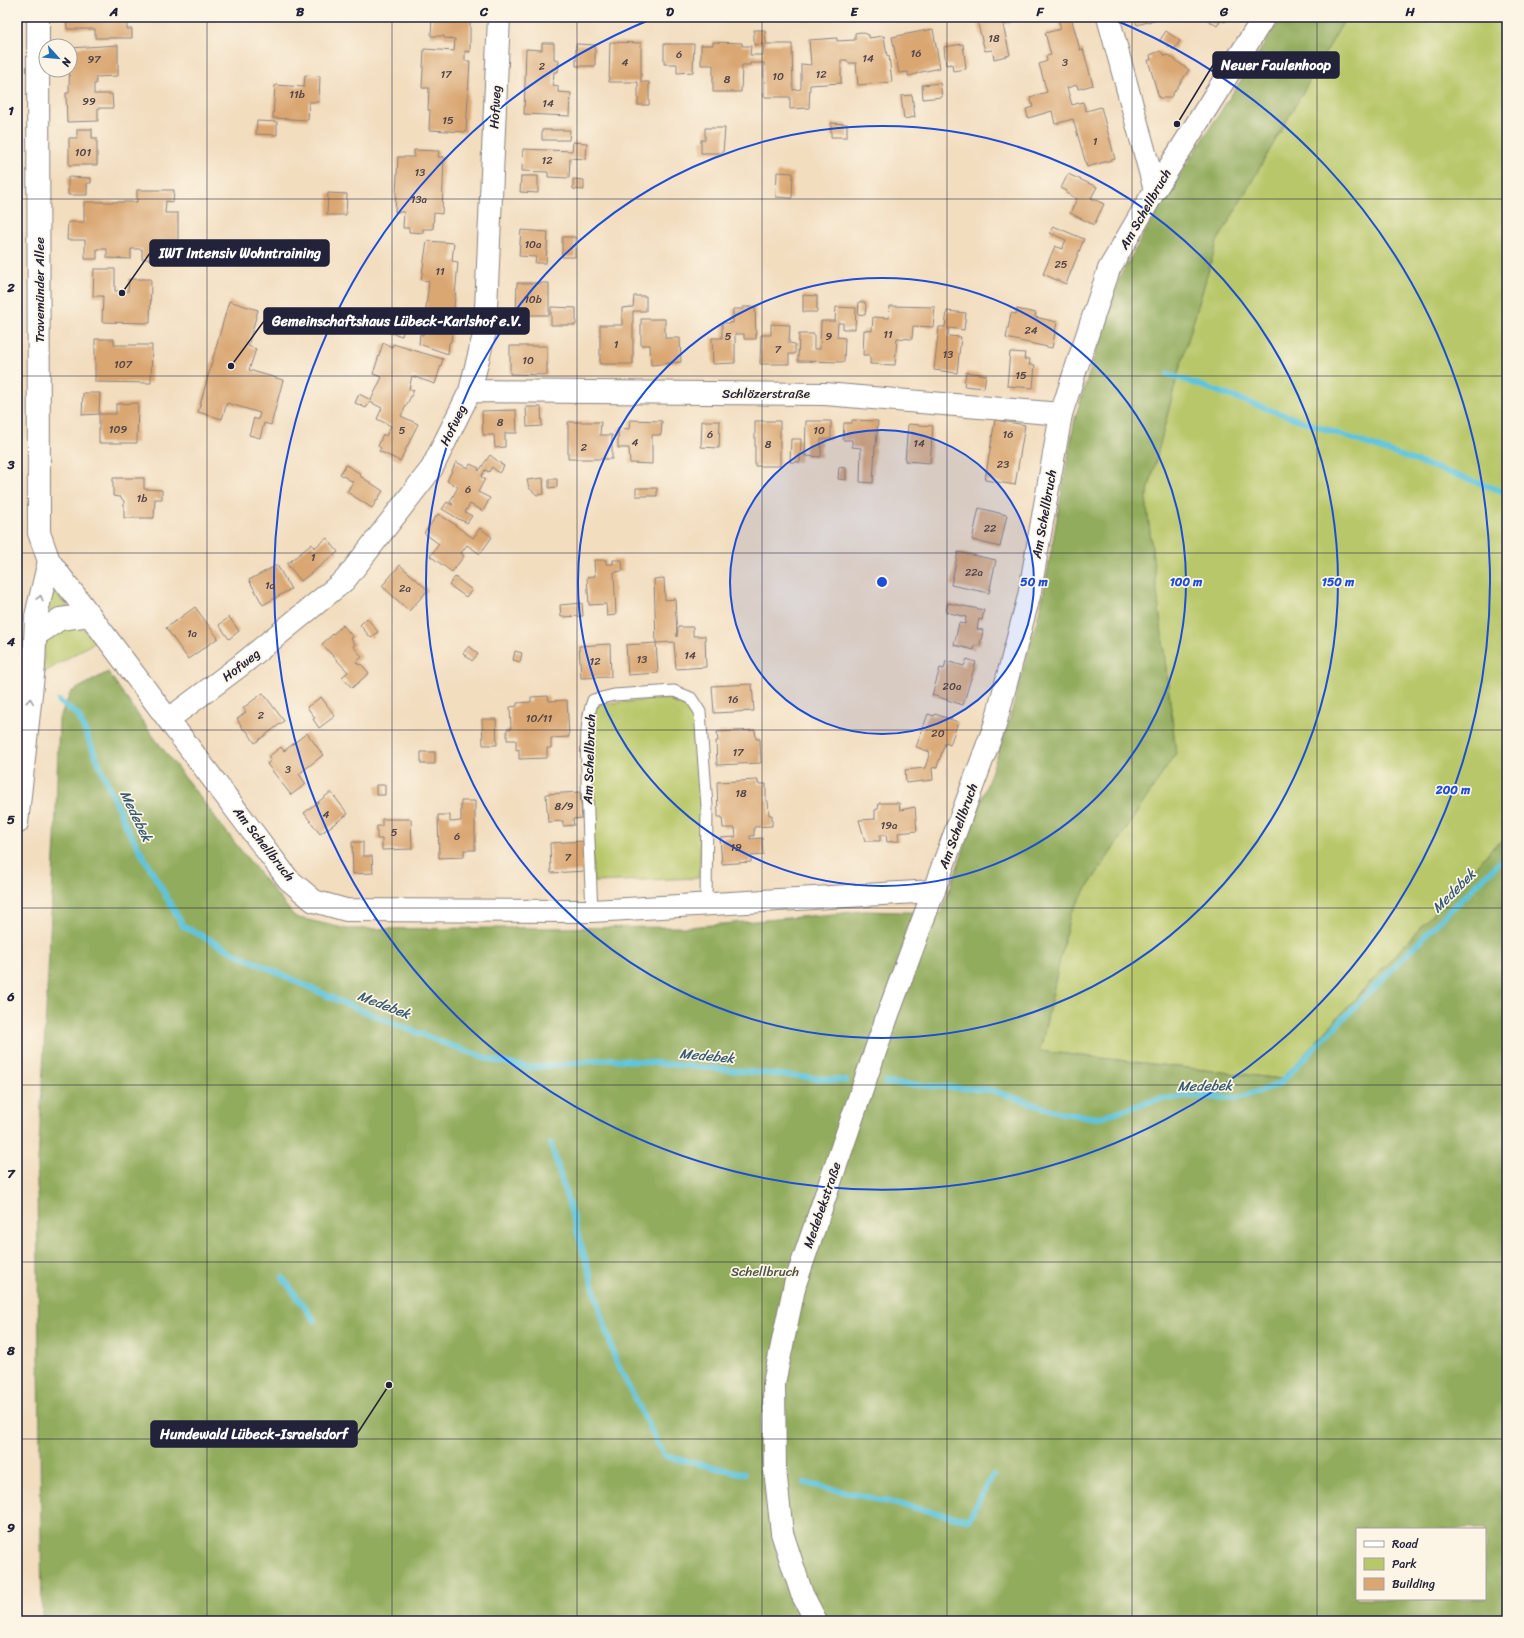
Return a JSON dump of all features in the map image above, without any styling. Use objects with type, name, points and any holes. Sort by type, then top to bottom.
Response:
[{"type":"main road","name":"Travemünder Allee","points":[[38,17],[39,533],[50,561]]},
{"type":"main road","name":"Hofweg","points":[[169,719],[241,666],[345,580],[432,468],[470,391],[485,331],[499,17]]},
{"type":"main road","points":[[1108,17],[1155,190]]},
{"type":"main road","name":"Am Schellbruch","points":[[50,561],[288,879],[314,901],[346,910],[592,911],[934,891],[995,725],[1029,596],[1062,414],[1109,269],[1155,190],[1264,17]]},
{"type":"main road","name":"Schlözerstraße","points":[[470,391],[825,394],[1062,414]]},
{"type":"main road","points":[[17,823],[36,635],[36,616],[50,561]]},
{"type":"main road","points":[[36,635],[60,619],[90,615]]},
{"type":"main road","name":"Medebekstraße","points":[[816,1621],[802,1594],[782,1533],[775,1469],[774,1383],[795,1284],[887,1017],[934,891]]},
{"type":"lane","name":"Am Schellbruch","points":[[592,911],[587,754],[589,711],[591,705],[593,700],[608,696],[674,691],[691,698],[700,712],[707,806],[706,904]]},
{"type":"green space","name":"Schellbruch","points":[[1282,17],[1346,17],[1217,242],[1177,377],[1146,499],[1176,753],[1070,914],[1040,1051],[1282,1079],[1491,850],[1507,837],[1507,1621],[42,1621],[37,1182],[55,839],[59,719],[71,692],[108,672],[150,732],[235,843],[295,917],[347,929],[689,927],[865,911],[941,913],[1007,728],[1042,601],[1075,418],[1120,276],[1165,197]]},
{"type":"green space","points":[[1346,17],[1507,17],[1507,837],[1491,850],[1282,1079],[1040,1051],[1070,914],[1176,753],[1146,499],[1177,377],[1217,242]]},
{"type":"green space","points":[[52,587],[69,609],[44,618]]},
{"type":"green space","points":[[66,626],[84,629],[95,642],[43,673],[44,642]]},
{"type":"green space","points":[[675,698],[691,706],[698,714],[702,806],[699,878],[593,882],[591,734],[598,704]]},
{"type":"building","points":[[66,17],[127,17],[127,29],[132,29],[132,38],[95,38],[95,29],[67,29]]},
{"type":"building","points":[[432,17],[470,17],[470,52],[465,51],[465,61],[470,61],[466,132],[429,130],[429,88],[422,88],[424,49],[454,51],[455,39],[444,38],[444,36],[431,36]]},
{"type":"building","points":[[976,17],[1010,17],[1011,23],[1003,25],[1010,55],[994,59],[992,50],[985,51]]},
{"type":"building","points":[[1071,17],[1080,50],[1083,49],[1093,85],[1078,89],[1077,85],[1067,88],[1072,105],[1083,102],[1086,111],[1101,107],[1115,159],[1087,167],[1073,119],[1055,124],[1052,111],[1028,118],[1026,109],[1033,107],[1030,97],[1047,92],[1039,64],[1047,61],[1046,56],[1051,55],[1045,33],[1061,29],[1058,18]]},
{"type":"building","points":[[1134,17],[1154,17],[1155,20],[1137,25]]},
{"type":"building","points":[[1203,17],[1228,17],[1225,22],[1221,20],[1217,26]]},
{"type":"building","points":[[933,29],[940,68],[908,76],[908,72],[899,73],[892,37]]},
{"type":"building","points":[[754,30],[765,30],[766,44],[792,44],[793,90],[801,89],[801,64],[811,65],[809,40],[837,38],[837,41],[855,40],[855,33],[861,32],[869,35],[869,38],[884,36],[887,56],[889,56],[892,82],[858,85],[856,63],[848,63],[847,60],[841,60],[841,83],[810,85],[809,108],[790,109],[790,97],[764,97],[764,63],[750,63],[750,65],[742,65],[741,92],[713,92],[713,65],[701,65],[701,45],[713,45],[713,42],[742,43],[742,46],[751,46],[750,55],[763,55],[764,44],[754,45]]},
{"type":"building","points":[[1166,31],[1180,41],[1174,50],[1160,40]]},
{"type":"building","points":[[610,42],[641,43],[641,82],[649,82],[649,105],[638,105],[638,82],[609,82]]},
{"type":"building","points":[[542,43],[554,43],[554,59],[559,60],[558,72],[554,72],[553,85],[558,86],[558,92],[571,93],[570,116],[524,114],[526,49],[542,50]]},
{"type":"building","points":[[576,44],[595,45],[595,66],[576,66]]},
{"type":"building","points":[[664,44],[694,44],[693,72],[677,73],[677,64],[664,64]]},
{"type":"building","points":[[963,44],[966,69],[953,71],[952,64],[946,65],[944,47]]},
{"type":"building","points":[[118,45],[118,76],[96,77],[96,84],[94,84],[94,94],[112,94],[113,108],[98,108],[98,121],[67,122],[66,93],[69,93],[69,78],[78,78],[78,48]]},
{"type":"building","points":[[1160,51],[1165,56],[1168,55],[1189,70],[1170,98],[1159,98],[1148,60],[1151,60],[1150,55]]},
{"type":"building","points":[[305,75],[320,76],[319,102],[309,102],[308,120],[273,118],[275,85],[304,87]]},
{"type":"building","points":[[940,83],[942,97],[923,99],[922,85]]},
{"type":"building","points":[[912,95],[915,117],[904,119],[901,96]]},
{"type":"building","points":[[257,121],[277,122],[277,135],[256,134]]},
{"type":"building","points":[[831,123],[847,124],[847,137],[831,137]]},
{"type":"building","points":[[705,128],[725,128],[723,153],[701,153],[701,140],[705,140]]},
{"type":"building","points":[[77,129],[92,129],[92,138],[97,138],[97,165],[69,165],[69,138],[77,138]]},
{"type":"building","points":[[542,130],[570,130],[569,140],[542,140]]},
{"type":"building","points":[[573,142],[587,143],[586,159],[570,158],[569,178],[548,177],[548,172],[522,171],[523,149],[572,151]]},
{"type":"building","points":[[414,150],[439,151],[438,157],[444,157],[442,214],[434,213],[433,229],[423,229],[423,233],[409,232],[409,228],[403,228],[404,212],[395,212],[398,157],[414,157]]},
{"type":"building","points":[[777,172],[793,173],[792,198],[776,197]]},
{"type":"building","points":[[1068,174],[1097,187],[1091,198],[1104,204],[1094,225],[1070,213],[1077,199],[1066,193],[1067,191],[1061,188]]},
{"type":"building","points":[[521,176],[538,176],[538,193],[520,192]]},
{"type":"building","points":[[68,177],[91,178],[91,183],[87,183],[87,195],[68,195]]},
{"type":"building","points":[[573,179],[584,180],[584,190],[573,189]]},
{"type":"building","points":[[137,190],[174,190],[173,202],[166,201],[165,213],[178,213],[178,255],[153,255],[153,259],[142,259],[142,249],[131,249],[131,259],[107,258],[107,249],[97,249],[97,259],[85,259],[85,240],[67,240],[68,222],[84,222],[84,202],[137,202]]},
{"type":"building","points":[[328,193],[347,194],[346,215],[327,215]]},
{"type":"building","points":[[1053,226],[1084,239],[1066,284],[1043,274],[1055,246],[1062,249],[1066,240],[1050,233]]},
{"type":"building","points":[[521,230],[548,232],[546,263],[535,263],[536,257],[519,256]]},
{"type":"building","points":[[562,237],[575,237],[575,257],[562,257]]},
{"type":"building","points":[[427,241],[454,243],[452,261],[458,262],[451,342],[449,343],[448,354],[419,344],[420,334],[423,335],[429,281],[421,280]]},
{"type":"building","points":[[94,269],[115,269],[115,291],[128,291],[129,279],[151,279],[150,323],[102,322],[103,296],[93,296]]},
{"type":"building","points":[[517,283],[549,283],[549,315],[516,315]]},
{"type":"building","points":[[803,295],[817,296],[817,312],[803,312]]},
{"type":"building","points":[[634,296],[646,296],[646,311],[633,311],[633,364],[600,364],[600,325],[622,325],[622,308],[633,307]]},
{"type":"building","points":[[229,301],[258,310],[248,346],[256,349],[249,370],[283,380],[271,425],[264,423],[260,438],[249,435],[254,418],[258,420],[260,413],[227,403],[222,419],[198,412]]},
{"type":"building","points":[[859,302],[865,302],[865,315],[858,314]]},
{"type":"building","points":[[890,306],[935,307],[933,327],[913,326],[912,339],[897,338],[895,365],[870,364],[870,355],[863,355],[864,330],[872,331],[873,317],[889,318]]},
{"type":"building","points":[[551,307],[576,308],[576,325],[551,325]]},
{"type":"building","points":[[743,307],[755,307],[756,339],[744,339],[744,334],[735,334],[735,363],[713,364],[712,338],[722,338],[722,323],[733,323],[733,309],[743,309]]},
{"type":"building","points":[[836,307],[856,308],[855,329],[843,329],[843,323],[838,323],[837,337],[845,338],[844,362],[798,361],[799,334],[814,334],[814,349],[820,349],[821,321],[835,321]]},
{"type":"building","points":[[1017,309],[1036,313],[1035,317],[1057,322],[1052,348],[1006,338],[1011,313],[1016,314]]},
{"type":"building","points":[[947,311],[966,313],[964,330],[949,328],[948,336],[961,337],[957,373],[934,370],[939,327],[945,327]]},
{"type":"building","points":[[376,316],[405,325],[402,336],[372,327]]},
{"type":"building","points":[[641,319],[665,319],[665,338],[680,338],[681,362],[651,365],[650,345],[641,345]]},
{"type":"building","points":[[771,324],[790,325],[789,343],[795,344],[795,354],[789,354],[789,364],[760,364],[761,335],[771,335]]},
{"type":"building","points":[[95,339],[114,339],[114,345],[152,345],[151,383],[95,382]]},
{"type":"building","points":[[383,343],[392,347],[393,344],[443,359],[435,384],[412,376],[409,389],[414,390],[401,416],[418,424],[400,461],[379,451],[381,448],[378,446],[383,434],[386,436],[391,426],[377,419],[382,408],[370,402],[382,377],[373,374]]},
{"type":"building","points":[[510,346],[547,346],[547,375],[510,374]]},
{"type":"building","points":[[1010,352],[1025,353],[1024,359],[1030,359],[1029,365],[1035,365],[1033,388],[1007,386]]},
{"type":"building","points":[[966,372],[986,375],[984,388],[964,386]]},
{"type":"building","points":[[83,393],[100,393],[99,414],[82,415]]},
{"type":"building","points":[[359,394],[371,400],[366,408],[355,403]]},
{"type":"building","points":[[138,403],[137,443],[99,443],[99,414],[116,414],[116,404]]},
{"type":"building","points":[[526,407],[541,407],[542,426],[527,427]]},
{"type":"building","points":[[516,410],[517,433],[505,433],[505,447],[495,448],[494,435],[483,435],[482,411]]},
{"type":"building","points":[[630,420],[662,421],[661,435],[652,435],[652,464],[630,463],[629,448],[618,448],[618,428],[629,429]]},
{"type":"building","points":[[852,420],[878,421],[873,483],[860,482],[861,448],[852,447],[852,440],[843,440],[844,423],[852,423]]},
{"type":"building","points":[[995,420],[1025,425],[1015,485],[985,480]]},
{"type":"building","points":[[702,421],[720,421],[719,448],[701,447]]},
{"type":"building","points":[[755,421],[780,421],[780,466],[755,466]]},
{"type":"building","points":[[806,421],[831,421],[831,439],[821,439],[821,457],[805,456]]},
{"type":"building","points":[[568,422],[601,422],[600,435],[612,435],[612,459],[568,459]]},
{"type":"building","points":[[908,424],[933,426],[930,463],[905,461]]},
{"type":"building","points":[[791,439],[801,439],[800,462],[790,462]]},
{"type":"building","points":[[490,455],[504,466],[499,473],[492,467],[489,472],[485,470],[481,477],[485,479],[478,492],[490,498],[483,511],[470,504],[465,512],[472,516],[467,523],[442,509],[447,502],[452,505],[453,504],[450,502],[458,487],[447,481],[456,462],[468,468],[470,464],[479,468],[479,471]]},
{"type":"building","points":[[346,465],[361,474],[360,476],[383,491],[372,508],[347,492],[353,482],[340,474]]},
{"type":"building","points":[[839,467],[846,468],[846,480],[838,479]]},
{"type":"building","points":[[113,478],[144,478],[144,489],[162,490],[162,499],[155,499],[154,518],[124,518],[124,501],[120,497],[113,496]]},
{"type":"building","points":[[543,478],[544,494],[537,495],[529,488],[527,480]]},
{"type":"building","points":[[549,479],[557,479],[557,487],[549,488]]},
{"type":"building","points":[[636,488],[657,488],[657,496],[636,496]]},
{"type":"building","points":[[979,508],[1007,515],[1000,547],[972,540]]},
{"type":"building","points":[[438,514],[473,538],[480,528],[492,537],[480,554],[467,545],[461,553],[464,556],[452,572],[430,556],[439,544],[424,533]]},
{"type":"building","points":[[327,538],[338,552],[301,581],[287,564],[312,544],[314,548]]},
{"type":"building","points":[[958,552],[996,560],[989,593],[951,585]]},
{"type":"building","points":[[594,560],[606,560],[606,564],[613,564],[613,560],[622,560],[623,571],[614,572],[616,615],[607,616],[606,604],[589,605],[587,577],[595,576]]},
{"type":"building","points":[[277,565],[291,589],[263,605],[249,580]]},
{"type":"building","points":[[400,565],[428,590],[409,611],[382,586]]},
{"type":"building","points":[[455,577],[472,590],[466,597],[449,585]]},
{"type":"building","points":[[664,578],[665,600],[675,599],[677,637],[678,627],[693,627],[693,636],[705,636],[706,667],[676,669],[674,642],[656,643],[654,579]]},
{"type":"building","points":[[582,603],[583,616],[561,617],[560,605]]},
{"type":"building","points":[[948,603],[984,610],[982,620],[979,619],[977,629],[983,630],[980,646],[975,645],[974,650],[954,645],[959,623],[965,624],[966,617],[946,612]]},
{"type":"building","points":[[195,607],[218,638],[188,659],[166,628]]},
{"type":"building","points":[[229,617],[239,631],[229,639],[219,625]]},
{"type":"building","points":[[367,618],[378,632],[371,638],[360,625]]},
{"type":"building","points":[[343,625],[353,637],[351,639],[355,644],[353,646],[362,657],[356,662],[359,665],[361,664],[369,673],[352,688],[342,677],[348,672],[322,644]]},
{"type":"building","points":[[656,643],[658,673],[628,675],[626,645]]},
{"type":"building","points":[[610,644],[611,677],[581,678],[579,646]]},
{"type":"building","points":[[469,646],[478,654],[472,661],[463,653]]},
{"type":"building","points":[[515,651],[522,653],[520,662],[513,660]]},
{"type":"building","points":[[967,659],[976,662],[963,705],[932,695],[940,668],[944,669],[946,661],[964,666]]},
{"type":"building","points":[[752,684],[754,711],[714,713],[712,686]]},
{"type":"building","points":[[263,693],[284,721],[255,743],[237,719],[246,712],[243,708]]},
{"type":"building","points":[[548,696],[549,701],[567,700],[569,737],[551,738],[551,748],[547,748],[547,758],[519,759],[519,749],[516,750],[516,740],[507,740],[507,729],[511,729],[510,707],[517,706],[517,703],[531,702],[531,697]]},
{"type":"building","points":[[321,697],[335,716],[319,728],[313,719],[315,718],[307,707]]},
{"type":"building","points":[[928,714],[934,716],[935,714],[958,722],[950,745],[945,743],[937,767],[932,768],[933,780],[906,783],[905,770],[925,768],[930,752],[916,747]]},
{"type":"building","points":[[482,719],[496,719],[497,745],[483,745]]},
{"type":"building","points":[[755,730],[756,739],[760,739],[761,763],[717,765],[717,732]]},
{"type":"building","points":[[307,733],[323,755],[299,774],[306,784],[291,795],[267,764],[271,761],[268,757],[281,747],[284,751]]},
{"type":"building","points":[[421,752],[435,752],[435,764],[421,764]]},
{"type":"building","points":[[758,780],[758,784],[766,784],[766,801],[768,801],[769,815],[772,815],[772,826],[754,827],[754,836],[750,836],[750,839],[762,838],[763,855],[751,856],[751,862],[722,864],[720,838],[736,837],[735,828],[723,828],[722,817],[718,817],[717,782]]},
{"type":"building","points":[[376,785],[385,785],[385,795],[376,795]]},
{"type":"building","points":[[331,792],[348,814],[320,834],[304,813]]},
{"type":"building","points":[[580,792],[582,818],[573,819],[574,825],[563,826],[563,821],[548,822],[546,794]]},
{"type":"building","points":[[461,801],[475,801],[475,850],[464,850],[464,857],[439,858],[438,815],[450,815],[450,822],[461,821]]},
{"type":"building","points":[[879,803],[899,803],[900,810],[915,807],[917,831],[898,833],[899,841],[887,842],[886,835],[880,835],[880,841],[865,841],[859,820],[875,819],[875,810],[878,809]]},
{"type":"building","points":[[382,819],[411,819],[412,849],[382,850],[382,839],[377,839],[377,826],[382,826]]},
{"type":"building","points":[[585,841],[586,871],[551,873],[550,843]]},
{"type":"building","points":[[352,842],[363,842],[363,856],[372,856],[373,873],[353,874]]},
{"type":"waterway","points":[[1168,374],[1507,493]]},
{"type":"waterway","name":"Medebek","points":[[59,701],[78,715],[126,826],[183,926],[233,952],[341,1002],[441,1042],[492,1060],[531,1068],[612,1059],[846,1081]]},
{"type":"waterway","name":"Medebek","points":[[885,1083],[991,1090],[1061,1113],[1097,1118],[1155,1100],[1187,1096],[1238,1098],[1278,1085],[1451,909],[1507,855]]},
{"type":"waterway","points":[[551,1144],[615,1359],[664,1456],[744,1474]]},
{"type":"waterway","points":[[283,1278],[314,1320]]},
{"type":"waterway","points":[[805,1483],[968,1520],[993,1475]]},
{"type":"place","name":"Neuer Faulenhoop","points":[[1177,124]]},
{"type":"place","name":"IWT Intensiv Wohntraining","points":[[122,293]]},
{"type":"place","name":"Gemeinschaftshaus Lübeck-Karlshof e.V.","points":[[231,366]]},
{"type":"place","name":"Hundewald Lübeck-Israelsdorf","points":[[389,1385]]}]
